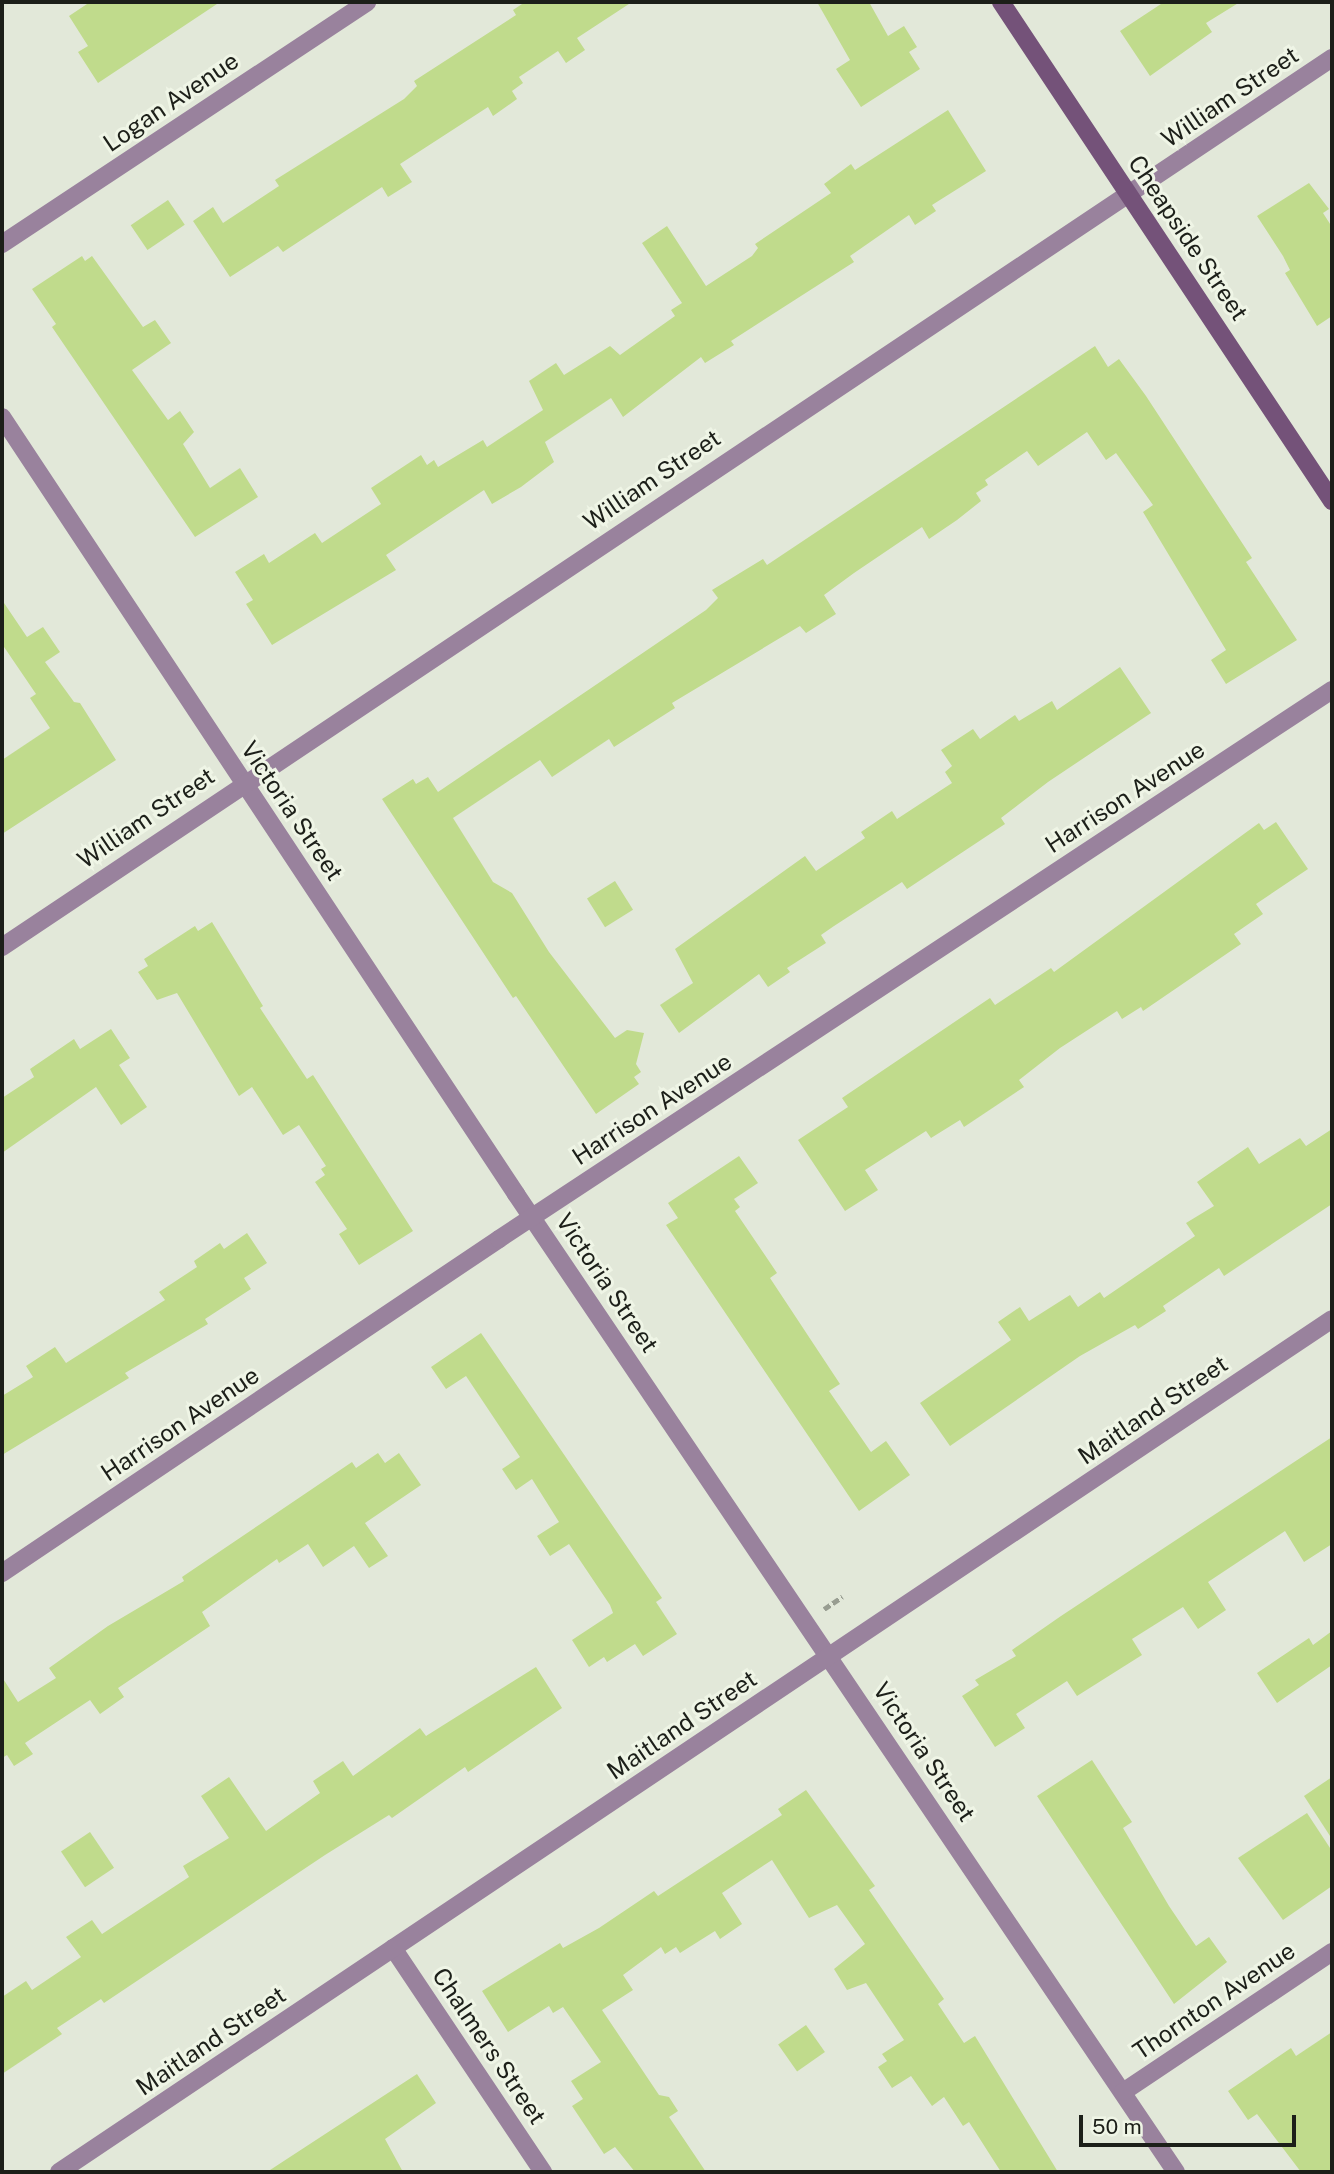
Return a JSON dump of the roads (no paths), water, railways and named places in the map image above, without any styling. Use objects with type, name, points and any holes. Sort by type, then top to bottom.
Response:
[{"type":"street","name":"Logan Avenue","points":[[2,244],[367,2]]},
{"type":"street","name":"Cheapside Street","points":[[1001,2],[1332,501]]},
{"type":"street","name":"William Street","points":[[2,947],[243,781],[1332,58]]},
{"type":"street","name":"Victoria Street","points":[[2,417],[533,1217],[1176,2172]]},
{"type":"street","name":"Harrison Avenue","points":[[2,1573],[533,1217],[1332,690]]},
{"type":"street","name":"Maitland Street","points":[[59,2172],[1332,1319]]},
{"type":"street","name":"Chalmers Street","points":[[393,1948],[543,2172]]},
{"type":"street","name":"Thornton Avenue","points":[[1123,2092],[1332,1952]]}]
